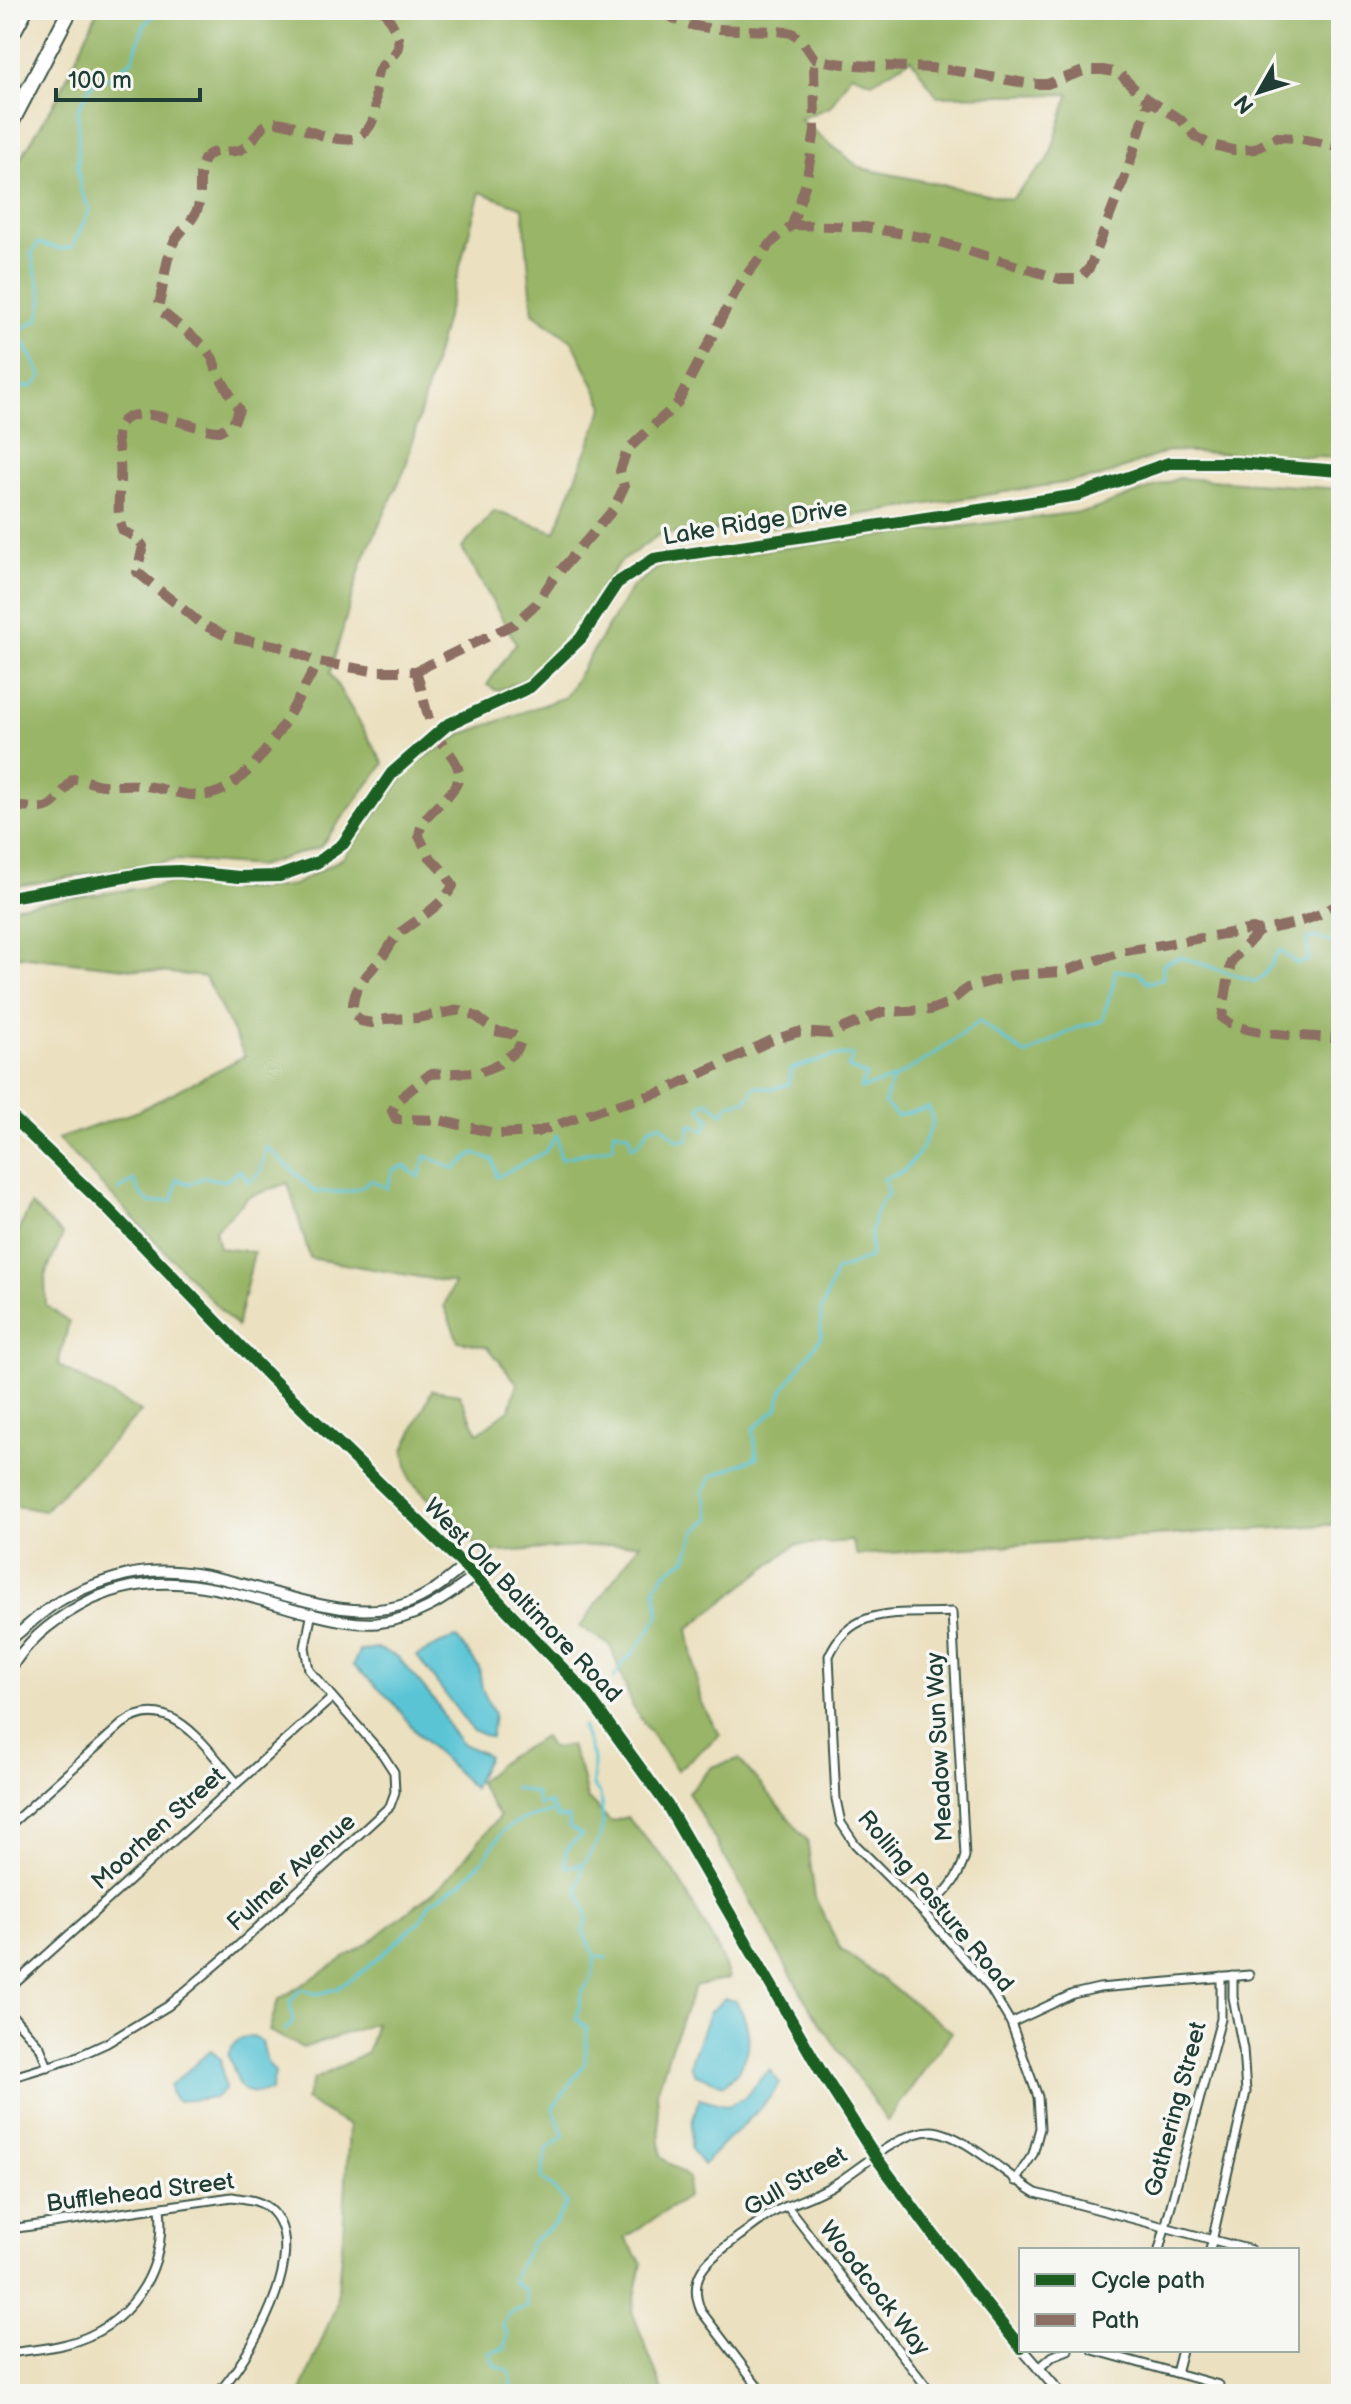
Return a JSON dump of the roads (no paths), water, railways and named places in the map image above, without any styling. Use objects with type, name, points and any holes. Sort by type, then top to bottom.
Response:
[{"type":"highway","points":[[10,38],[25,10]]},
{"type":"highway","points":[[10,125],[70,10]]},
{"type":"street","name":"Lake Ridge Drive","points":[[10,897],[153,872],[279,876],[318,862],[343,844],[392,773],[447,725],[530,687],[581,638],[617,583],[654,559],[1078,495],[1169,463],[1236,463],[1341,471]]},
{"type":"street","name":"West Old Baltimore Road","points":[[10,1115],[107,1208],[270,1377],[475,1576],[585,1692],[667,1805],[820,2070],[875,2156],[1019,2345]]},
{"type":"street","points":[[10,1640],[56,1603],[91,1587],[129,1575],[168,1572],[209,1574],[315,1602],[361,1610],[395,1607],[436,1589],[464,1566]]},
{"type":"street","points":[[10,1670],[21,1651],[65,1614],[91,1599],[123,1588],[156,1582],[202,1585],[312,1614],[360,1623],[399,1619],[420,1613],[475,1576]]},
{"type":"street","name":"Fulmer Avenue","points":[[10,2078],[48,2067],[107,2043],[168,2006],[390,1806],[395,1792],[394,1772],[383,1755],[316,1681],[306,1659],[305,1647],[315,1602]]},
{"type":"street","name":"Rolling Pasture Road","points":[[952,1612],[870,1617],[855,1622],[836,1640],[829,1656],[836,1799],[841,1823],[855,1844],[924,1913],[990,1988],[1011,2023],[1038,2097],[1040,2128],[1033,2154],[1015,2181]]},
{"type":"street","name":"Meadow Sun Way","points":[[924,1913],[952,1886],[961,1873],[965,1856],[952,1612]]},
{"type":"street","name":"Moorhen Street","points":[[10,1988],[332,1698]]},
{"type":"street","points":[[10,1825],[122,1724],[148,1712],[167,1714],[180,1721],[237,1783]]},
{"type":"street","name":"Rolling Pasture Road","points":[[1011,2023],[1073,1994],[1099,1988],[1249,1975]]},
{"type":"street","name":"Gathering Street","points":[[1211,2246],[1246,2092],[1233,1976]]},
{"type":"street","name":"Gathering Street","points":[[1159,2248],[1221,2019],[1221,1977]]},
{"type":"street","points":[[10,2013],[40,2047],[48,2067]]},
{"type":"street","name":"Gull Street","points":[[764,2394],[706,2319],[695,2295],[703,2267],[764,2217],[819,2194],[908,2136],[931,2131],[953,2137],[1036,2193],[1164,2228],[1211,2246],[1231,2248]]},
{"type":"street","name":"Bufflehead Street","points":[[10,2229],[232,2197],[252,2199],[272,2211],[281,2227],[284,2248],[274,2300],[256,2340],[217,2394]]},
{"type":"street","name":"Woodcock Way","points":[[787,2206],[932,2394]]},
{"type":"street","points":[[10,2353],[65,2345],[100,2330],[128,2310],[157,2260],[160,2208]]},
{"type":"street","name":"West Old Baltimore Road","points":[[1024,2352],[1061,2394]]},
{"type":"street","points":[[1038,2369],[1063,2352]]},
{"type":"street","points":[[1102,2352],[1219,2385]]},
{"type":"street","points":[[1134,2359],[1136,2352]]},
{"type":"street","points":[[1176,2373],[1181,2352]]},
{"type":"water","points":[[457,1638],[479,1668],[482,1689],[494,1714],[491,1738],[472,1730],[417,1656]]},
{"type":"water","points":[[376,1648],[398,1657],[438,1705],[449,1728],[461,1743],[488,1756],[473,1788],[415,1731],[393,1702],[353,1665],[359,1651]]},
{"type":"water","points":[[724,1999],[736,2001],[746,2024],[748,2046],[741,2066],[724,2085],[695,2074],[690,2065],[709,2013]]},
{"type":"water","points":[[253,2036],[262,2042],[267,2062],[275,2073],[271,2091],[259,2093],[244,2090],[228,2056],[237,2042]]},
{"type":"water","points":[[211,2050],[220,2059],[225,2089],[214,2098],[177,2101],[170,2086]]},
{"type":"water","points":[[769,2070],[780,2083],[764,2104],[703,2165],[691,2149],[692,2123],[699,2098],[728,2106],[744,2098]]},
{"type":"waterway","points":[[10,386],[32,387],[42,377],[18,331],[38,320],[43,300],[31,254],[38,243],[59,249],[72,247],[90,210],[81,191],[78,169],[78,109],[91,85],[108,78],[132,60],[144,26],[158,10]]},
{"type":"waterway","points":[[10,429],[10,464]]},
{"type":"waterway","points":[[119,1190],[134,1180],[139,1192],[150,1203],[173,1200],[177,1179],[190,1184],[204,1177],[225,1181],[240,1170],[249,1182],[261,1171],[266,1146],[316,1192],[338,1192],[358,1188],[370,1180],[387,1188],[393,1170],[404,1166],[419,1177],[426,1156],[455,1169],[474,1153],[493,1160],[497,1177],[545,1152],[557,1135],[560,1159],[613,1147],[614,1131],[629,1134],[632,1147],[639,1143],[650,1127],[661,1124],[677,1140],[688,1140],[690,1124],[705,1130],[710,1119],[699,1107],[708,1101],[723,1113],[729,1104],[747,1100],[755,1086],[773,1089],[789,1084],[791,1069],[834,1056],[853,1055],[848,1068],[866,1075],[860,1089],[893,1079],[932,1056],[979,1021],[1026,1055],[1076,1028],[1102,1021],[1115,970],[1138,973],[1149,983],[1163,978],[1163,964],[1180,957],[1256,982],[1280,950],[1297,964],[1309,960],[1307,939],[1318,937],[1341,948]]},
{"type":"waterway","points":[[614,1678],[622,1663],[633,1654],[659,1617],[655,1587],[668,1570],[686,1559],[696,1530],[711,1518],[703,1491],[712,1476],[757,1457],[753,1429],[777,1409],[783,1390],[821,1337],[821,1311],[836,1271],[871,1257],[873,1223],[878,1207],[888,1194],[884,1179],[904,1171],[919,1153],[933,1123],[929,1108],[897,1116],[884,1103],[893,1079]]},
{"type":"waterway","points":[[501,2394],[512,2388],[510,2372],[494,2365],[489,2353],[505,2348],[507,2334],[502,2324],[511,2312],[527,2307],[525,2291],[512,2281],[531,2242],[555,2224],[567,2203],[542,2178],[546,2150],[564,2136],[553,2108],[585,2063],[587,2029],[577,2019],[581,1994],[592,1977],[595,1956],[583,1931],[588,1917],[578,1891],[583,1864],[599,1840],[603,1823],[600,1794],[593,1786],[593,1758],[582,1726]]},
{"type":"waterway","points":[[514,1788],[535,1793],[539,1805],[550,1803],[558,1818],[568,1817],[569,1827],[582,1835],[568,1848],[566,1867],[582,1864]]},
{"type":"waterway","points":[[285,2030],[293,2022],[290,2001],[301,1989],[317,1994],[336,1989],[361,1973],[420,1921],[430,1903],[462,1882],[483,1860],[503,1831],[520,1820],[555,1811]]},
{"type":"waterway","points":[[595,1956],[606,1958]]}]
